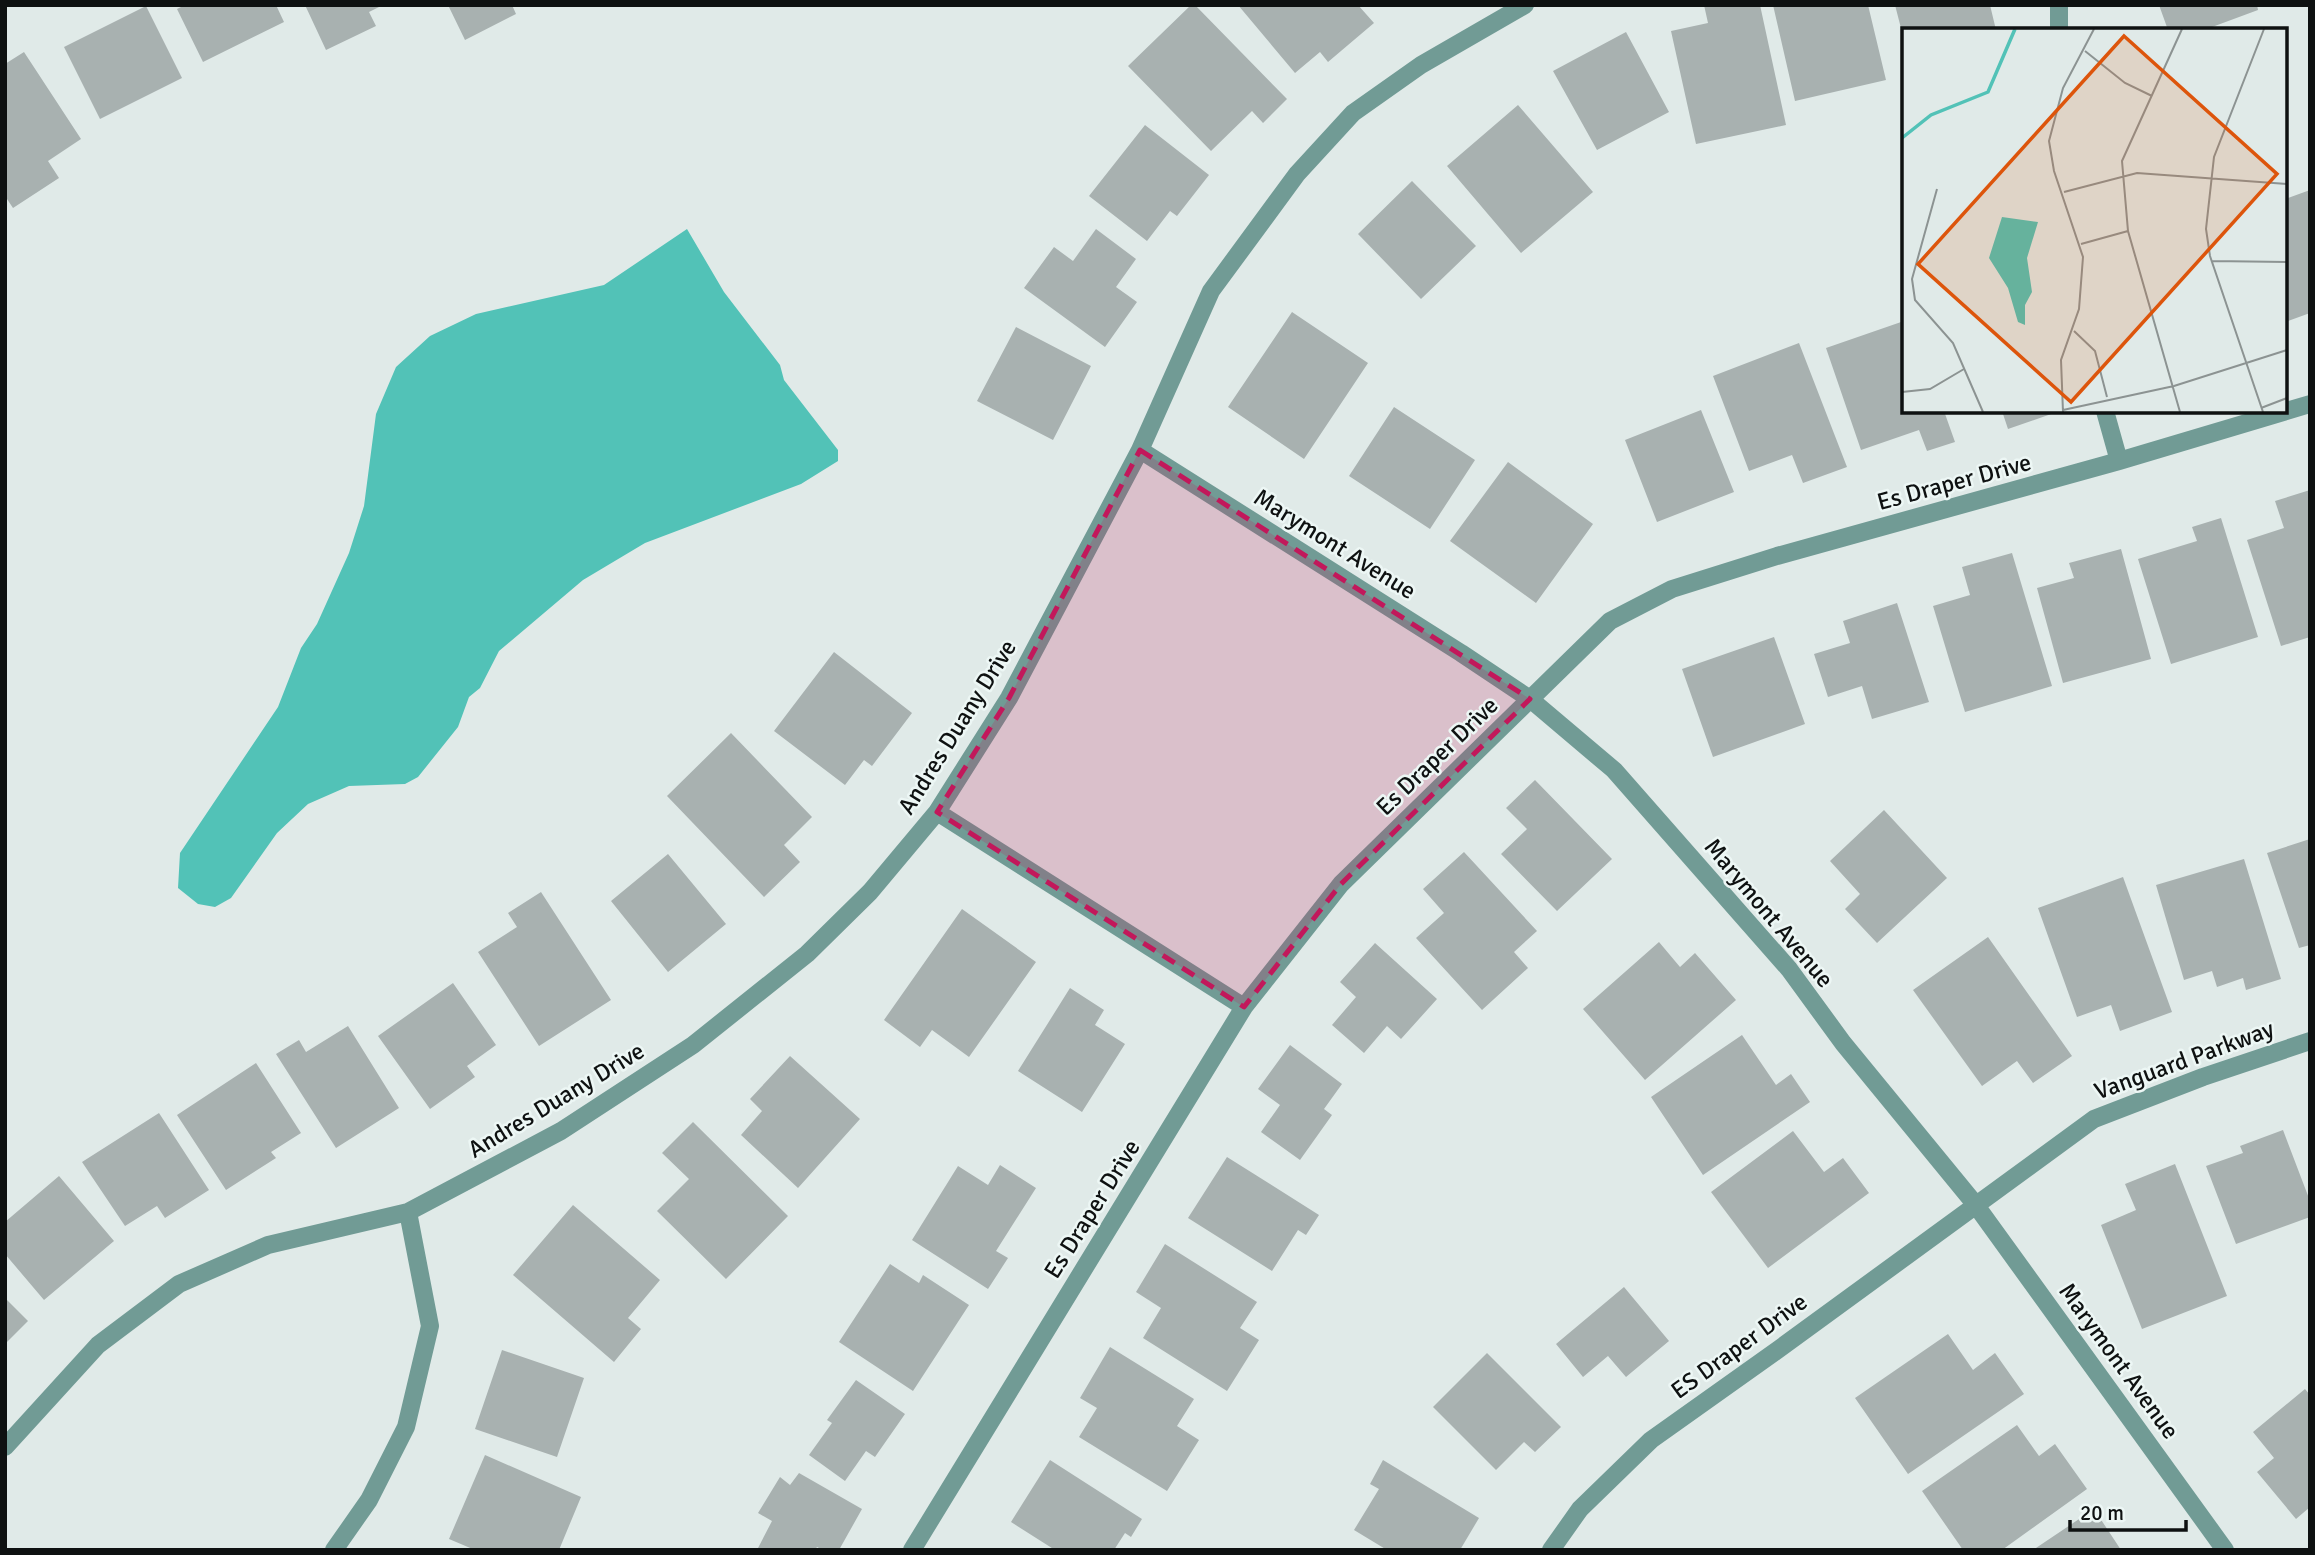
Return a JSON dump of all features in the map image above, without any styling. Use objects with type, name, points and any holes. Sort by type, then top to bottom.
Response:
[{"type":"street","name":"Andres Duany Drive","points":[[5,1447],[98,1345],[179,1284],[268,1245],[408,1212],[561,1131],[693,1045],[807,954],[870,892],[937,812],[1009,698],[1140,450],[1211,291],[1297,174],[1353,113],[1421,65],[1525,5]]},
{"type":"street","points":[[2059,5],[2059,28]]},
{"type":"street","name":"Es Draper Drive","points":[[2287,411],[2310,404]]},
{"type":"street","points":[[2106,413],[2119,461]]},
{"type":"street","name":"Es Draper Drive","points":[[912,1550],[1244,1007],[1340,884],[1610,621],[1672,589],[1777,556],[2119,461],[2280,413]]},
{"type":"street","name":"Marymont Avenue","points":[[1140,450],[1530,699],[1614,770],[1789,969],[1843,1043],[1975,1204],[2225,1550]]},
{"type":"street","points":[[937,812],[1244,1007]]},
{"type":"street","name":"Vanguard Parkway","points":[[1975,1204],[2094,1119],[2203,1077],[2310,1041]]},
{"type":"street","name":"ES Draper Drive","points":[[1551,1550],[1580,1509],[1651,1440],[1975,1204]]},
{"type":"street","points":[[334,1550],[369,1500],[406,1427],[430,1326],[408,1212]]},
{"type":"highlighted area","points":[[1140,450],[1530,699],[1341,884],[1244,1007],[937,812],[1009,698]]},
{"type":"water","points":[[687,229],[724,292],[780,365],[784,380],[838,450],[838,461],[801,484],[645,543],[583,580],[499,651],[480,688],[469,697],[458,727],[418,777],[405,784],[349,786],[308,804],[277,833],[231,898],[215,907],[198,904],[178,888],[180,853],[278,707],[301,648],[317,624],[349,553],[364,506],[376,414],[396,367],[430,336],[476,314],[604,285]]},
{"type":"building","points":[[185,5],[276,5],[284,22],[203,62],[177,9]]},
{"type":"building","points":[[305,5],[383,5],[369,12],[376,26],[326,50]]},
{"type":"building","points":[[448,5],[512,5],[516,14],[465,40]]},
{"type":"building","points":[[1191,5],[1195,5],[1287,99],[1263,123],[1252,111],[1211,151],[1128,66]]},
{"type":"building","points":[[1238,5],[1358,5],[1374,23],[1328,62],[1320,52],[1295,73]]},
{"type":"building","points":[[1704,5],[1760,5],[1786,125],[1696,144],[1671,31],[1708,23]]},
{"type":"building","points":[[1773,5],[1868,5],[1886,80],[1795,101]]},
{"type":"building","points":[[1895,5],[1990,5],[1996,28],[1902,28],[1902,32]]},
{"type":"building","points":[[2159,5],[2257,5],[2258,10],[2209,28],[2167,28]]},
{"type":"building","points":[[146,6],[182,78],[100,119],[64,47]]},
{"type":"building","points":[[1626,32],[1669,112],[1597,150],[1553,71]]},
{"type":"building","points":[[24,52],[81,139],[48,161],[59,178],[13,208],[5,196],[5,64]]},
{"type":"building","points":[[1518,105],[1593,192],[1521,253],[1447,166]]},
{"type":"building","points":[[1145,125],[1209,175],[1177,216],[1170,211],[1147,241],[1089,196]]},
{"type":"building","points":[[1412,181],[1476,246],[1421,299],[1358,234]]},
{"type":"building","points":[[2310,190],[2310,313],[2287,321],[2287,198]]},
{"type":"building","points":[[1096,229],[1136,259],[1116,287],[1137,302],[1105,347],[1024,288],[1054,247],[1073,261]]},
{"type":"building","points":[[1292,312],[1368,363],[1304,459],[1228,407]]},
{"type":"building","points":[[1902,322],[1902,413],[1945,413],[1955,442],[1927,451],[1919,430],[1861,450],[1826,348]]},
{"type":"building","points":[[1016,327],[1091,366],[1053,440],[977,401]]},
{"type":"building","points":[[1799,343],[1847,467],[1803,483],[1792,455],[1749,471],[1713,376]]},
{"type":"building","points":[[1394,407],[1475,460],[1430,529],[1349,476]]},
{"type":"building","points":[[1701,410],[1734,492],[1657,522],[1625,440]]},
{"type":"building","points":[[2003,413],[2054,413],[2008,429]]},
{"type":"building","points":[[1508,462],[1593,524],[1536,603],[1450,541]]},
{"type":"building","points":[[2310,490],[2310,637],[2281,646],[2247,540],[2284,528],[2275,501]]},
{"type":"building","points":[[2221,518],[2258,637],[2171,664],[2138,559],[2197,541],[2192,527]]},
{"type":"building","points":[[2121,549],[2151,659],[2063,683],[2037,588],[2074,578],[2069,563]]},
{"type":"building","points":[[2012,553],[2052,686],[1965,712],[1933,606],[1970,595],[1962,567]]},
{"type":"building","points":[[1897,603],[1929,702],[1872,719],[1862,686],[1828,697],[1814,654],[1850,643],[1843,621]]},
{"type":"building","points":[[1774,637],[1805,724],[1713,757],[1682,669]]},
{"type":"building","points":[[834,652],[912,713],[872,766],[864,760],[845,785],[774,731]]},
{"type":"building","points":[[731,733],[812,817],[784,845],[800,862],[764,897],[667,796]]},
{"type":"building","points":[[1535,780],[1612,859],[1557,911],[1501,854],[1527,829],[1506,808]]},
{"type":"building","points":[[1884,810],[1947,878],[1877,943],[1845,909],[1860,894],[1830,861]]},
{"type":"building","points":[[2310,839],[2310,945],[2299,948],[2267,853]]},
{"type":"building","points":[[1464,852],[1537,931],[1514,952],[1528,968],[1482,1010],[1416,938],[1444,913],[1423,889]]},
{"type":"building","points":[[668,854],[726,924],[668,972],[611,901]]},
{"type":"building","points":[[2244,859],[2281,979],[2246,990],[2243,978],[2217,987],[2212,971],[2184,980],[2156,885]]},
{"type":"building","points":[[2123,877],[2172,1012],[2120,1031],[2111,1005],[2077,1017],[2038,908]]},
{"type":"building","points":[[541,892],[611,1000],[539,1046],[478,952],[517,927],[508,913]]},
{"type":"building","points":[[962,909],[1036,962],[969,1057],[932,1030],[920,1047],[884,1020]]},
{"type":"building","points":[[1988,937],[2072,1056],[2033,1083],[2017,1061],[1982,1086],[1913,990]]},
{"type":"building","points":[[1659,942],[1680,967],[1695,953],[1736,1000],[1645,1080],[1583,1009]]},
{"type":"building","points":[[1375,943],[1437,999],[1401,1039],[1387,1026],[1364,1053],[1332,1025],[1356,997],[1340,982]]},
{"type":"building","points":[[453,983],[496,1045],[467,1066],[475,1077],[430,1109],[378,1036]]},
{"type":"building","points":[[1070,988],[1104,1010],[1095,1025],[1125,1044],[1082,1112],[1018,1071]]},
{"type":"building","points":[[348,1026],[399,1108],[336,1148],[276,1054],[299,1040],[306,1052]]},
{"type":"building","points":[[1742,1035],[1776,1085],[1791,1074],[1810,1102],[1703,1175],[1651,1097]]},
{"type":"building","points":[[1290,1045],[1342,1084],[1324,1109],[1332,1115],[1300,1160],[1261,1132],[1280,1105],[1258,1089]]},
{"type":"building","points":[[790,1056],[860,1119],[798,1188],[741,1135],[762,1111],[750,1099]]},
{"type":"building","points":[[256,1063],[301,1133],[271,1152],[276,1158],[226,1190],[177,1115]]},
{"type":"building","points":[[159,1113],[209,1190],[165,1218],[157,1206],[125,1226],[82,1162]]},
{"type":"building","points":[[693,1122],[788,1216],[726,1279],[657,1211],[689,1179],[662,1153]]},
{"type":"building","points":[[2283,1130],[2310,1201],[2310,1217],[2236,1244],[2206,1166],[2243,1153],[2240,1146]]},
{"type":"building","points":[[1793,1131],[1824,1172],[1843,1158],[1869,1193],[1768,1268],[1711,1192]]},
{"type":"building","points":[[1227,1157],[1319,1215],[1306,1235],[1298,1230],[1272,1271],[1188,1218]]},
{"type":"building","points":[[2175,1164],[2227,1296],[2142,1329],[2101,1225],[2136,1210],[2125,1184]]},
{"type":"building","points":[[1000,1165],[1036,1188],[996,1251],[1008,1258],[988,1289],[912,1240],[958,1166],[988,1185]]},
{"type":"building","points":[[59,1176],[114,1241],[44,1300],[5,1254],[5,1222]]},
{"type":"building","points":[[573,1205],[660,1280],[628,1318],[641,1329],[614,1362],[513,1275]]},
{"type":"building","points":[[1165,1244],[1257,1302],[1240,1328],[1259,1340],[1227,1391],[1143,1338],[1161,1308],[1136,1292]]},
{"type":"building","points":[[890,1264],[919,1283],[923,1275],[969,1305],[913,1391],[839,1342]]},
{"type":"building","points":[[1624,1287],[1669,1341],[1626,1377],[1608,1356],[1583,1377],[1556,1344]]},
{"type":"building","points":[[5,1298],[28,1321],[5,1344]]},
{"type":"building","points":[[1948,1334],[1973,1370],[1995,1353],[2024,1394],[1908,1474],[1855,1398]]},
{"type":"building","points":[[1110,1347],[1194,1399],[1177,1426],[1199,1440],[1167,1491],[1079,1437],[1097,1408],[1080,1398]]},
{"type":"building","points":[[502,1350],[584,1378],[557,1457],[475,1429]]},
{"type":"building","points":[[1487,1353],[1561,1427],[1535,1452],[1524,1442],[1496,1470],[1433,1407]]},
{"type":"building","points":[[856,1380],[905,1414],[875,1457],[866,1451],[845,1481],[809,1455],[832,1423],[827,1420]]},
{"type":"building","points":[[2305,1389],[2310,1395],[2310,1507],[2296,1519],[2257,1472],[2274,1458],[2253,1432]]},
{"type":"building","points":[[2017,1425],[2039,1456],[2055,1444],[2087,1489],[2002,1550],[1963,1550],[1922,1491]]},
{"type":"building","points":[[485,1455],[581,1497],[559,1550],[475,1550],[449,1539]]},
{"type":"building","points":[[1050,1460],[1142,1519],[1131,1537],[1125,1533],[1114,1550],[1055,1550],[1011,1522]]},
{"type":"building","points":[[1383,1460],[1479,1518],[1460,1550],[1387,1550],[1354,1530],[1379,1489],[1370,1484]]},
{"type":"building","points":[[799,1473],[862,1509],[839,1550],[823,1550],[817,1547],[815,1550],[757,1550],[772,1521],[758,1513],[780,1477],[790,1485]]},
{"type":"building","points":[[2094,1509],[2121,1550],[2033,1550]]}]
